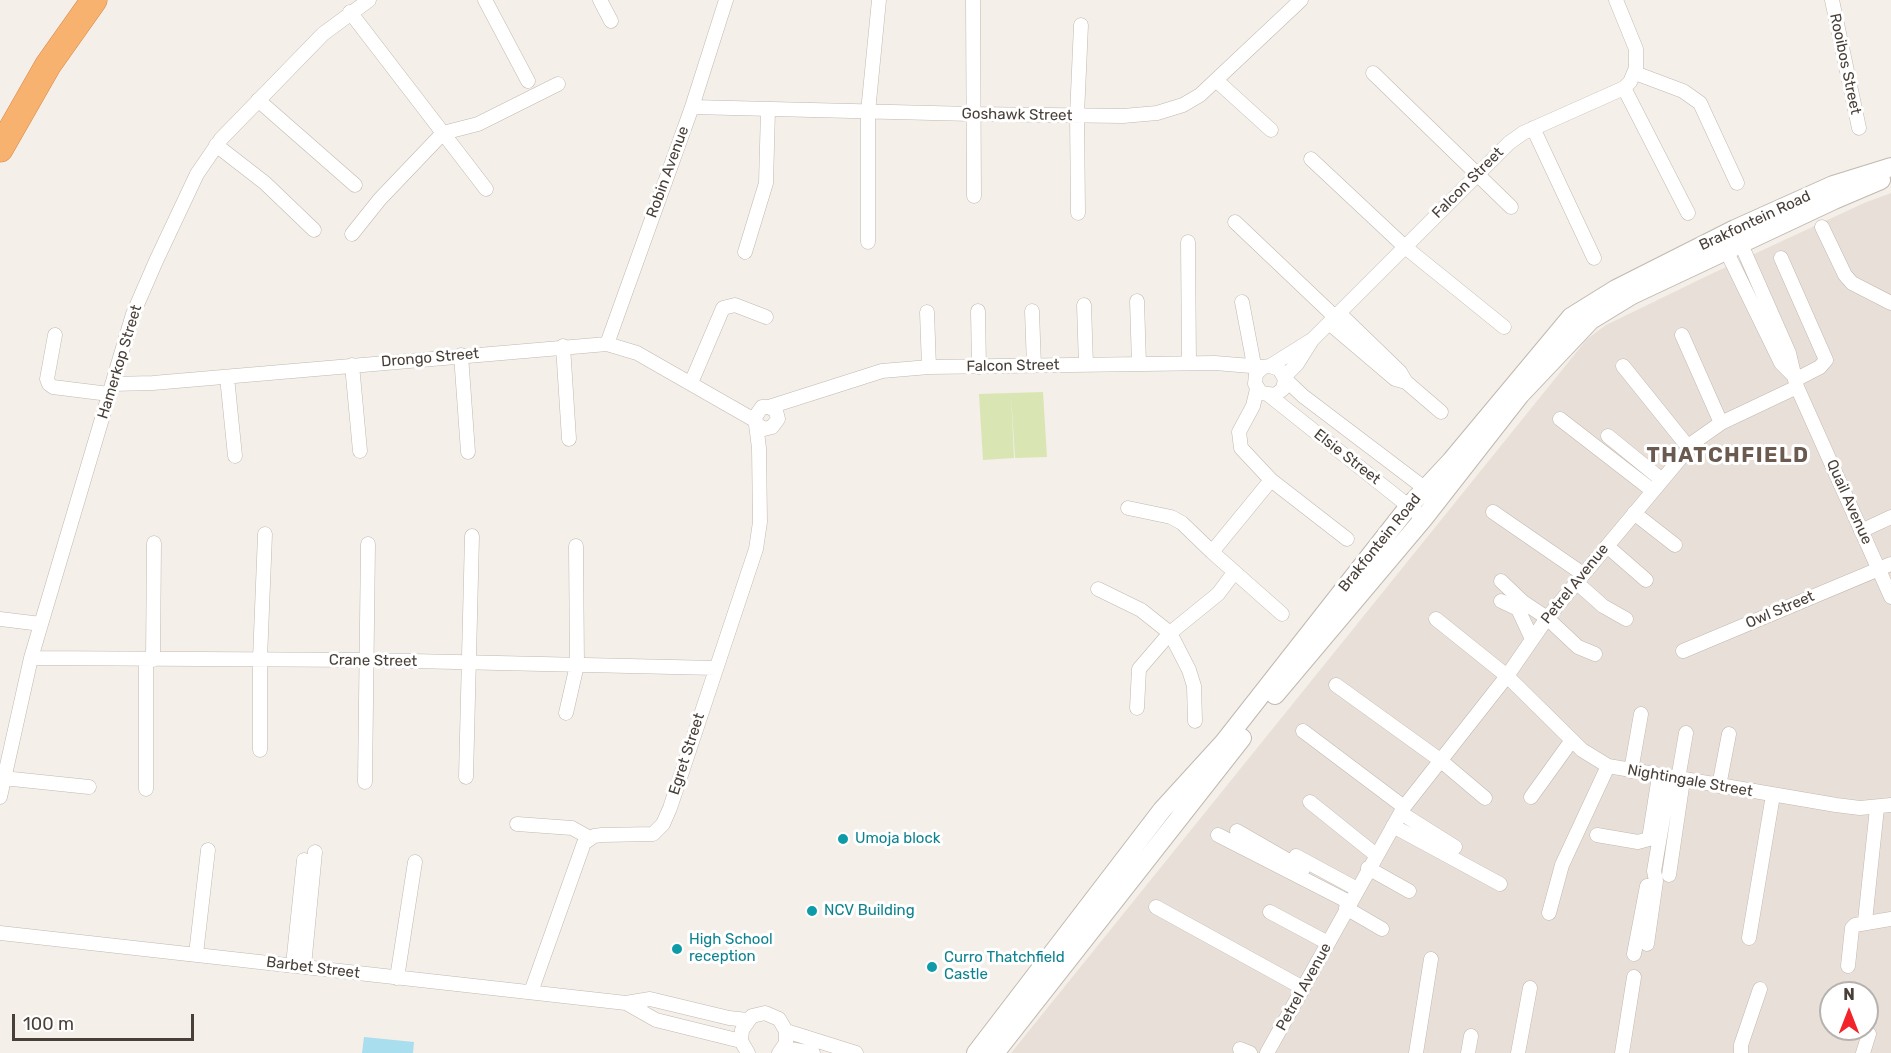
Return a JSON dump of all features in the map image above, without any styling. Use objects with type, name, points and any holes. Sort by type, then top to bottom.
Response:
[{"type":"highway","points":[[0,149],[48,65],[94,0]]},
{"type":"street","name":"Hamerkop Street","points":[[0,797],[31,658],[144,286],[197,174],[216,145],[323,34],[369,0]]},
{"type":"street","points":[[484,0],[528,81]]},
{"type":"street","points":[[600,0],[611,21]]},
{"type":"street","name":"Robin Avenue","points":[[607,344],[692,107],[726,0]]},
{"type":"street","points":[[868,242],[868,112],[879,0]]},
{"type":"street","points":[[973,0],[974,196]]},
{"type":"street","points":[[1617,0],[1636,49],[1635,73],[1624,88],[1688,213]]},
{"type":"street","name":"Rooibos Street","points":[[1832,0],[1859,128]]},
{"type":"street","name":"Goshawk Street","points":[[692,107],[972,114],[1157,113],[1183,105],[1217,81],[1299,1]]},
{"type":"street","points":[[350,12],[486,189]]},
{"type":"street","points":[[1078,213],[1077,115],[1082,25]]},
{"type":"street","points":[[1373,73],[1511,207]]},
{"type":"street","points":[[1635,73],[1683,92],[1700,103],[1737,183]]},
{"type":"street","points":[[1217,81],[1271,130]]},
{"type":"street","points":[[352,234],[380,200],[443,133],[478,124],[558,84]]},
{"type":"street","name":"Falcon Street","points":[[1285,378],[1312,340],[1509,143],[1533,128],[1624,88]]},
{"type":"street","points":[[258,100],[355,185]]},
{"type":"street","points":[[745,252],[757,220],[766,183],[768,110]]},
{"type":"street","points":[[1533,128],[1594,258]]},
{"type":"street","points":[[216,145],[270,187],[314,230]]},
{"type":"street","points":[[1311,159],[1404,247],[1504,327]]},
{"type":"street","name":"Brakfontein Road","points":[[976,1053],[1162,810],[1224,742],[1409,506],[1432,494],[1520,395],[1591,320],[1632,295],[1833,185],[1891,167]]},
{"type":"street","name":"Brakfontein Road","points":[[1731,240],[1891,176]]},
{"type":"street","points":[[1235,222],[1334,318],[1400,372],[1406,382],[1441,412]]},
{"type":"street","points":[[1822,227],[1852,283],[1863,291],[1891,303]]},
{"type":"street","name":"Quail Avenue","points":[[1731,240],[1768,320],[1789,353],[1795,381],[1862,531],[1885,566],[1891,597]]},
{"type":"street","points":[[1186,363],[1188,242]]},
{"type":"street","name":"Petrel Avenue","points":[[1267,1053],[1402,810],[1507,676],[1547,618],[1579,578],[1705,432],[1820,367],[1826,360],[1781,258]]},
{"type":"street","points":[[1181,260],[1186,363]]},
{"type":"street","points":[[1137,301],[1139,364]]},
{"type":"street","points":[[1242,302],[1262,366]]},
{"type":"street","points":[[691,383],[723,308],[735,305],[766,317]]},
{"type":"street","points":[[1084,305],[1086,365]]},
{"type":"street","points":[[978,311],[979,367]]},
{"type":"street","points":[[1032,311],[1034,366]]},
{"type":"street","points":[[927,312],[929,367]]},
{"type":"street","name":"Drongo Street","points":[[55,335],[47,379],[49,384],[53,387],[111,389],[461,355],[607,344],[637,352],[732,405],[760,416],[764,429],[775,423]]},
{"type":"street","points":[[1682,335],[1721,423]]},
{"type":"street","name":"Falcon Street","points":[[760,416],[795,400],[882,371],[929,367],[1186,363],[1262,366],[1312,340]]},
{"type":"street","points":[[563,346],[569,439]]},
{"type":"street","points":[[461,355],[468,452]]},
{"type":"street","points":[[1236,364],[1262,391],[1279,392],[1285,378],[1279,369],[1262,366]]},
{"type":"street","points":[[352,365],[360,451]]},
{"type":"street","points":[[1262,366],[1256,374],[1262,391]]},
{"type":"street","points":[[1623,366],[1689,448]]},
{"type":"street","points":[[227,377],[235,456]]},
{"type":"street","name":"Elsie Street","points":[[1285,378],[1303,396],[1432,494]]},
{"type":"street","points":[[1262,391],[1240,427],[1238,442],[1271,480],[1347,539]]},
{"type":"street","name":"Elsie Street","points":[[1262,391],[1424,518]]},
{"type":"street","name":"Falcon Street","points":[[775,423],[795,400]]},
{"type":"street","points":[[759,448],[775,423],[776,411],[760,416]]},
{"type":"street","name":"Egret Street","points":[[590,838],[602,835],[649,835],[663,824],[756,549],[760,522],[760,416]]},
{"type":"street","points":[[1560,419],[1657,485]]},
{"type":"street","points":[[1582,427],[1657,485]]},
{"type":"street","points":[[1608,436],[1657,485]]},
{"type":"street","points":[[1212,552],[1271,480]]},
{"type":"street","name":"Brakfontein Road","points":[[995,1053],[1261,712],[1424,518],[1432,494]]},
{"type":"street","points":[[1128,508],[1171,517],[1182,523],[1233,574],[1282,614]]},
{"type":"street","points":[[1493,512],[1579,578],[1603,606],[1626,619]]},
{"type":"street","points":[[1634,513],[1675,545]]},
{"type":"street","points":[[1862,531],[1891,517]]},
{"type":"street","points":[[260,750],[260,659],[265,534]]},
{"type":"street","points":[[466,777],[472,536]]},
{"type":"street","points":[[146,789],[154,543]]},
{"type":"street","points":[[365,782],[368,544]]},
{"type":"street","points":[[566,713],[577,665],[576,546]]},
{"type":"street","points":[[1607,546],[1646,580]]},
{"type":"street","name":"Owl Street","points":[[1683,651],[1885,566]]},
{"type":"street","points":[[1137,708],[1139,669],[1170,633],[1218,594],[1233,574]]},
{"type":"street","points":[[1501,581],[1523,602],[1547,618],[1578,647],[1595,654]]},
{"type":"street","points":[[1098,589],[1141,610],[1170,633],[1192,678],[1196,700],[1195,721]]},
{"type":"street","points":[[1500,601],[1518,609],[1532,639]]},
{"type":"street","points":[[0,619],[41,624]]},
{"type":"street","name":"Nightingale Street","points":[[1436,619],[1507,676],[1582,750],[1608,766],[1836,805],[1884,807],[1865,921]]},
{"type":"street","name":"Crane Street","points":[[31,658],[368,660],[716,668]]},
{"type":"street","points":[[1336,685],[1440,760],[1485,798]]},
{"type":"street","points":[[1631,771],[1641,714]]},
{"type":"street","points":[[1303,730],[1402,810],[1455,847]]},
{"type":"street","points":[[1634,954],[1647,884],[1654,871],[1673,778],[1686,733]]},
{"type":"street","points":[[1719,786],[1729,734]]},
{"type":"street","points":[[1531,797],[1572,740]]},
{"type":"street","name":"Nightingale Street","points":[[1549,912],[1562,865],[1608,766]]},
{"type":"street","points":[[3,778],[89,787]]},
{"type":"street","points":[[1597,835],[1638,842],[1649,839],[1673,778]]},
{"type":"street","points":[[1669,875],[1673,778]]},
{"type":"street","name":"Nightingale Street","points":[[1749,938],[1773,795]]},
{"type":"street","points":[[1310,802],[1376,855]]},
{"type":"street","points":[[517,824],[572,828],[590,838],[581,847],[577,857],[531,992]]},
{"type":"street","points":[[1393,826],[1500,884]]},
{"type":"street","points":[[1237,831],[1351,899]]},
{"type":"street","points":[[1218,835],[1351,899]]},
{"type":"street","points":[[196,954],[208,849]]},
{"type":"street","points":[[1291,854],[1351,899],[1382,929]]},
{"type":"street","points":[[299,966],[310,856]]},
{"type":"street","points":[[397,978],[415,862]]},
{"type":"street","points":[[1368,868],[1409,891]]},
{"type":"street","points":[[1647,944],[1656,881],[1654,871]]},
{"type":"street","points":[[1156,907],[1303,988]]},
{"type":"street","points":[[1270,912],[1328,943]]},
{"type":"street","points":[[1848,966],[1852,928],[1865,921],[1891,919]]},
{"type":"street","name":"Barbet Street","points":[[0,933],[626,1003],[651,999],[729,1018],[747,1020],[758,1014],[773,1015],[784,1024],[786,1032]]},
{"type":"street","points":[[1416,1053],[1431,959]]},
{"type":"street","points":[[1622,1053],[1634,977]]},
{"type":"street","points":[[1518,1053],[1530,988]]},
{"type":"street","points":[[1739,1050],[1760,989]]},
{"type":"street","name":"Barbet Street","points":[[626,1003],[656,1020],[744,1047]]},
{"type":"street","points":[[744,1047],[742,1030],[747,1020]]},
{"type":"street","points":[[813,1053],[781,1050],[786,1032],[856,1053]]},
{"type":"street","points":[[1468,1053],[1471,1036]]},
{"type":"shaded area","points":[[1891,193],[1891,1053],[1011,1053],[1587,339],[1606,325],[1864,203]]},
{"type":"green space","points":[[1043,392],[1047,457],[1015,458],[1011,394],[1014,458],[983,460],[979,394]]},
{"type":"water","points":[[364,1037],[414,1042],[413,1053],[362,1053]]},
{"type":"place","name":"Umoja block","points":[[843,839]]},
{"type":"place","name":"NCV Building","points":[[812,911]]},
{"type":"place","name":"High School reception","points":[[677,949]]},
{"type":"place","name":"Curro Thatchfield Castle","points":[[932,967]]},
{"type":"district","name":"THATCHFIELD","points":[[1728,456]]}]
